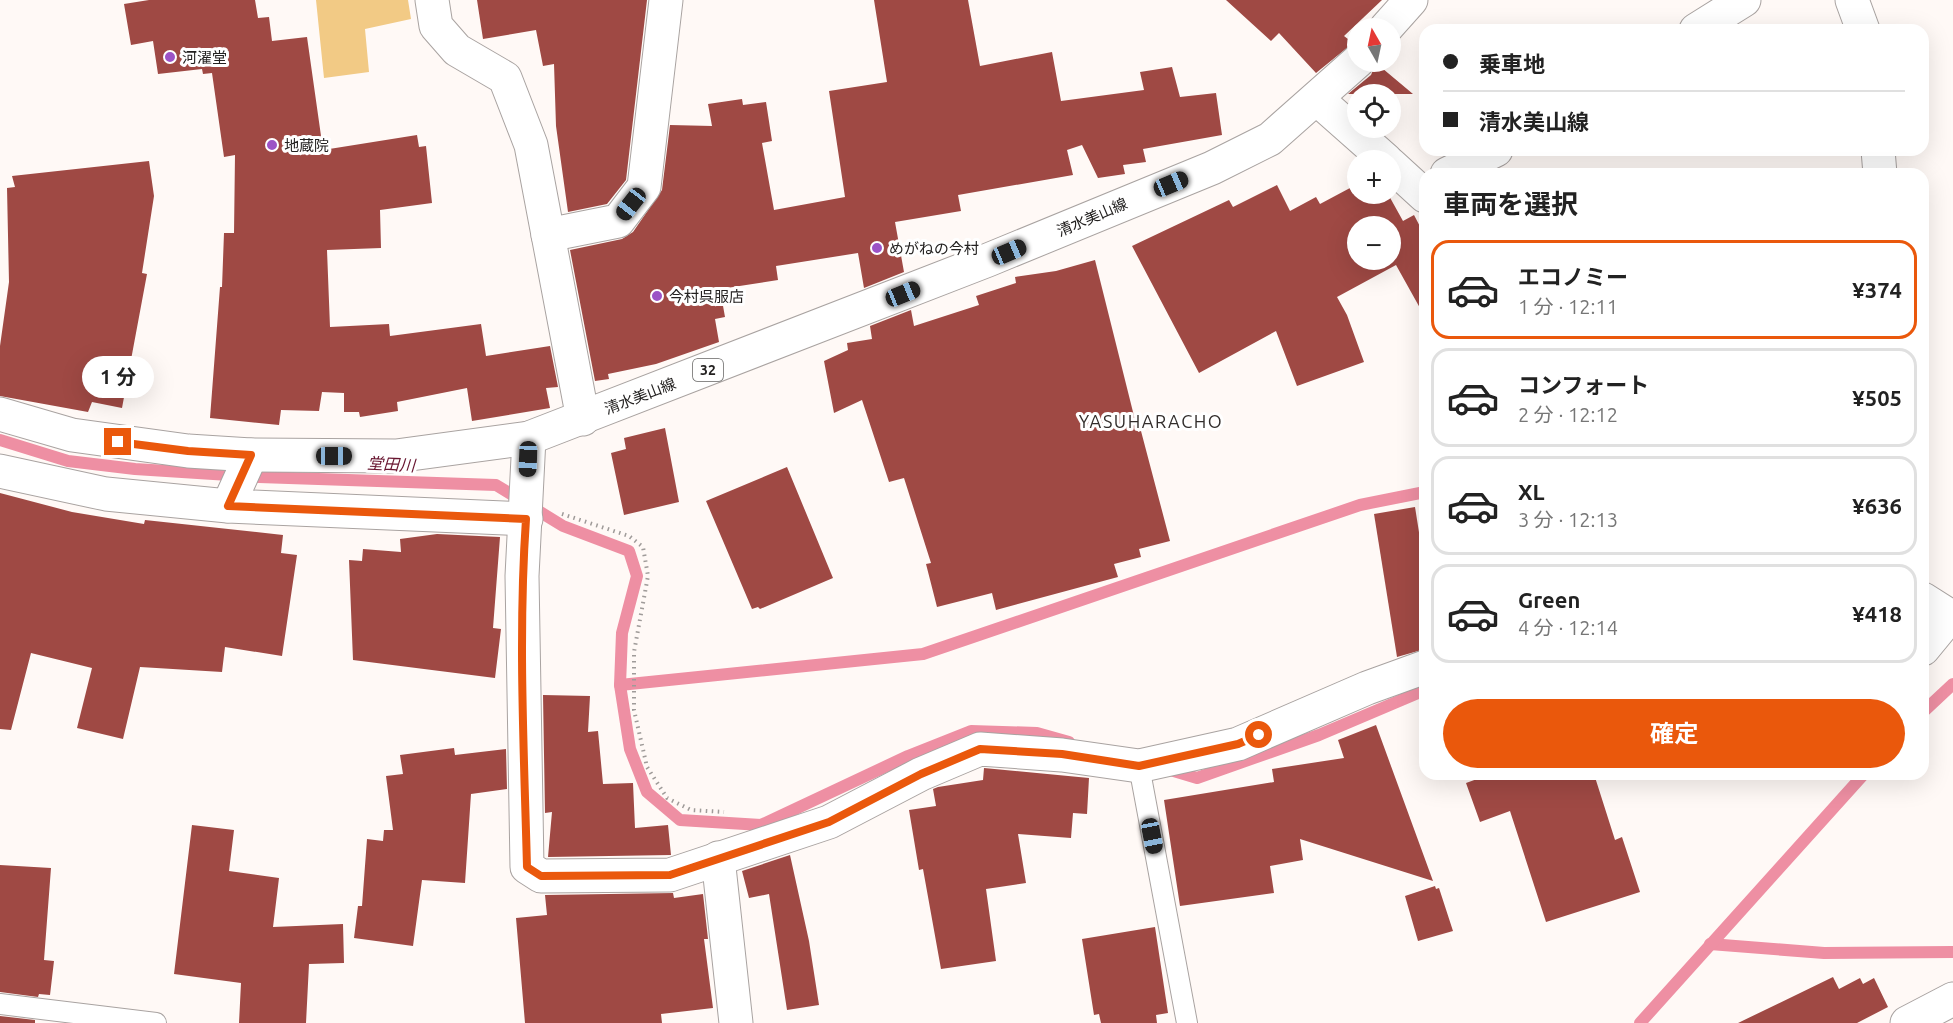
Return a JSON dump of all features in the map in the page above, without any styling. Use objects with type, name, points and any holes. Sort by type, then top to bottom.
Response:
[{"type":"street","points":[[432,0],[436,26],[457,50],[505,78],[531,145],[583,419]]},
{"type":"street","points":[[548,235],[618,221],[644,187],[666,0]]},
{"type":"street","points":[[1395,18],[1411,0]]},
{"type":"street","points":[[1706,24],[1744,0]]},
{"type":"street","points":[[1852,0],[1861,24]]},
{"type":"street","name":"清水美山線","points":[[0,414],[72,435],[188,451],[240,479],[529,438],[583,419],[988,260],[1212,168],[1270,139],[1347,71]]},
{"type":"street","points":[[1317,99],[1375,150]]},
{"type":"street","points":[[1459,168],[1484,156]]},
{"type":"street","points":[[1401,172],[1419,186]]},
{"type":"street","points":[[529,438],[522,576],[527,867],[541,876],[670,875],[829,822],[921,774],[980,749],[1062,754],[1139,766],[1238,744],[1367,688],[1419,669]]},
{"type":"street","points":[[0,471],[106,494],[240,479],[526,519]]},
{"type":"street","points":[[1929,637],[1942,611]]},
{"type":"street","points":[[718,858],[736,1023]]},
{"type":"street","points":[[1907,1023],[1953,999]]},
{"type":"lane","points":[[1139,766],[1187,1023]]},
{"type":"lane","points":[[0,1004],[156,1023]]},
{"type":"path","points":[[526,519],[559,513],[629,536],[643,547],[648,576],[634,652],[634,710],[647,767],[667,798],[691,810],[724,812]]},
{"type":"shaded area","points":[[316,0],[408,0],[411,19],[365,29],[369,72],[324,78]]},
{"type":"building","points":[[149,0],[255,0],[258,18],[269,17],[272,41],[307,37],[323,150],[417,135],[419,147],[426,146],[432,203],[380,210],[381,248],[327,250],[330,327],[389,324],[390,336],[481,324],[486,356],[550,346],[558,387],[546,388],[550,408],[472,421],[467,388],[397,402],[398,411],[360,417],[359,412],[344,412],[344,393],[322,392],[319,411],[281,410],[279,425],[210,418],[220,287],[222,287],[224,233],[234,233],[235,155],[224,157],[212,73],[203,74],[202,69],[158,74],[153,41],[131,45],[124,4]]},
{"type":"building","points":[[477,0],[647,0],[626,180],[607,204],[568,212],[556,126],[554,64],[543,66],[536,30],[483,39]]},
{"type":"building","points":[[874,0],[968,0],[980,66],[1052,52],[1061,101],[1144,90],[1140,72],[1172,67],[1180,97],[1216,93],[1222,135],[1143,149],[1146,162],[1123,165],[1125,174],[1098,178],[1082,145],[1067,150],[1073,175],[958,195],[961,211],[895,222],[904,272],[864,288],[858,253],[776,266],[778,280],[720,289],[725,317],[715,319],[719,342],[656,364],[608,374],[609,379],[595,381],[570,250],[622,239],[633,232],[662,190],[670,125],[712,126],[708,104],[742,99],[743,105],[766,102],[772,141],[762,143],[774,210],[845,197],[829,91],[887,82]]},
{"type":"building","points":[[1226,0],[1382,0],[1363,18],[1347,18],[1347,33],[1344,36],[1347,38],[1347,48],[1316,73],[1279,33],[1271,41]]},
{"type":"building","points":[[1372,72],[1387,72],[1413,94],[1401,94],[1401,84],[1360,84]]},
{"type":"building","points":[[149,161],[154,196],[142,273],[147,274],[122,408],[92,402],[88,412],[0,396],[0,346],[9,282],[7,188],[15,187],[12,176]]},
{"type":"building","points":[[1277,185],[1290,211],[1316,197],[1320,204],[1347,190],[1347,204],[1394,204],[1400,216],[1347,216],[1347,270],[1387,270],[1337,297],[1347,315],[1364,362],[1297,386],[1276,331],[1199,373],[1132,246],[1229,200],[1233,207]]},
{"type":"building","points":[[1414,215],[1419,225],[1419,306],[1399,270],[1401,270],[1401,217],[1403,221]]},
{"type":"building","points":[[1095,260],[1138,432],[1141,431],[1170,541],[1139,549],[1141,557],[1114,564],[1118,577],[996,610],[992,593],[937,607],[926,564],[931,563],[904,478],[889,482],[862,400],[834,413],[824,361],[848,350],[847,343],[872,339],[870,326],[911,310],[914,326],[979,305],[976,296],[1016,283],[1015,277],[1056,271]]},
{"type":"building","points":[[665,428],[679,502],[624,515],[611,453],[626,449],[624,438]]},
{"type":"building","points":[[787,467],[833,578],[760,609],[758,607],[752,609],[706,501]]},
{"type":"building","points":[[0,493],[72,512],[144,524],[145,520],[283,535],[281,553],[297,555],[282,656],[225,647],[222,672],[140,667],[123,739],[77,728],[92,668],[31,653],[11,730],[0,729]]},
{"type":"building","points":[[1415,507],[1419,532],[1419,651],[1397,657],[1374,514]]},
{"type":"building","points":[[437,534],[500,537],[493,628],[501,629],[495,678],[353,660],[349,560],[362,561],[363,549],[401,552],[400,539]]},
{"type":"building","points":[[543,695],[590,696],[588,732],[598,731],[603,784],[633,783],[635,828],[668,825],[671,855],[548,857],[552,812],[545,813]]},
{"type":"building","points":[[1376,725],[1433,881],[1300,839],[1303,860],[1270,866],[1274,893],[1180,906],[1164,800],[1274,782],[1272,769],[1344,758],[1338,740]]},
{"type":"building","points":[[454,748],[455,755],[506,749],[507,789],[471,794],[465,883],[422,880],[413,946],[354,938],[358,906],[362,906],[367,839],[383,841],[384,830],[393,830],[386,776],[403,774],[400,755]]},
{"type":"building","points":[[984,768],[1089,778],[1087,814],[1073,813],[1071,838],[1018,834],[1026,883],[986,889],[996,961],[941,969],[923,869],[919,870],[909,810],[936,806],[933,789],[983,780]]},
{"type":"building","points":[[1474,780],[1596,780],[1615,840],[1622,837],[1640,892],[1546,922],[1510,811],[1480,822],[1466,783]]},
{"type":"building","points":[[192,825],[234,830],[229,871],[279,878],[273,927],[343,924],[344,963],[309,964],[306,1023],[239,1023],[241,983],[174,974]]},
{"type":"building","points":[[790,855],[809,941],[819,1005],[787,1010],[769,894],[749,898],[742,871]]},
{"type":"building","points":[[0,865],[51,868],[44,960],[54,961],[50,995],[39,994],[38,997],[0,992]]},
{"type":"building","points":[[1435,886],[1436,889],[1439,888],[1453,931],[1418,941],[1405,896]]},
{"type":"building","points":[[673,893],[674,898],[703,894],[708,939],[704,939],[713,1008],[661,1014],[662,1023],[525,1023],[516,918],[547,915],[545,895]]},
{"type":"building","points":[[1155,927],[1168,1013],[1156,1015],[1157,1023],[1101,1023],[1099,1014],[1094,1015],[1082,939]]},
{"type":"building","points":[[1833,977],[1839,989],[1860,978],[1863,984],[1874,978],[1888,1007],[1857,1023],[1738,1023]]},
{"type":"building","points":[[0,1016],[35,1020],[35,1023],[0,1023]]},
{"type":"waterway","name":"堂田川","points":[[0,440],[68,461],[135,469],[259,477],[496,485],[563,526],[629,551],[637,576],[622,633],[620,685],[630,749],[647,792],[680,820],[761,825],[908,756],[971,731],[1037,733],[1069,742]]},
{"type":"waterway","points":[[620,685],[923,654],[1360,505],[1419,493]]},
{"type":"waterway","points":[[1929,706],[1953,684]]},
{"type":"waterway","points":[[1167,769],[1197,778],[1319,735],[1419,693]]},
{"type":"waterway","points":[[1640,1023],[1859,780]]},
{"type":"waterway","points":[[1710,944],[1824,953],[1953,952]]},
{"type":"place","name":"河濯堂","points":[[170,57]]},
{"type":"place","name":"地蔵院","points":[[272,145]]},
{"type":"place","name":"めがねの今村","points":[[877,248]]},
{"type":"place","name":"今村呉服店","points":[[657,296]]},
{"type":"district","name":"YASUHARACHO","points":[[1151,421]]},
{"type":"route","points":[[118,442],[188,451],[251,455],[228,506],[526,519],[522,576],[522,640],[527,867],[541,876],[670,875],[829,822],[921,774],[980,749],[1062,754],[1139,766],[1238,744],[1259,735]]}]
